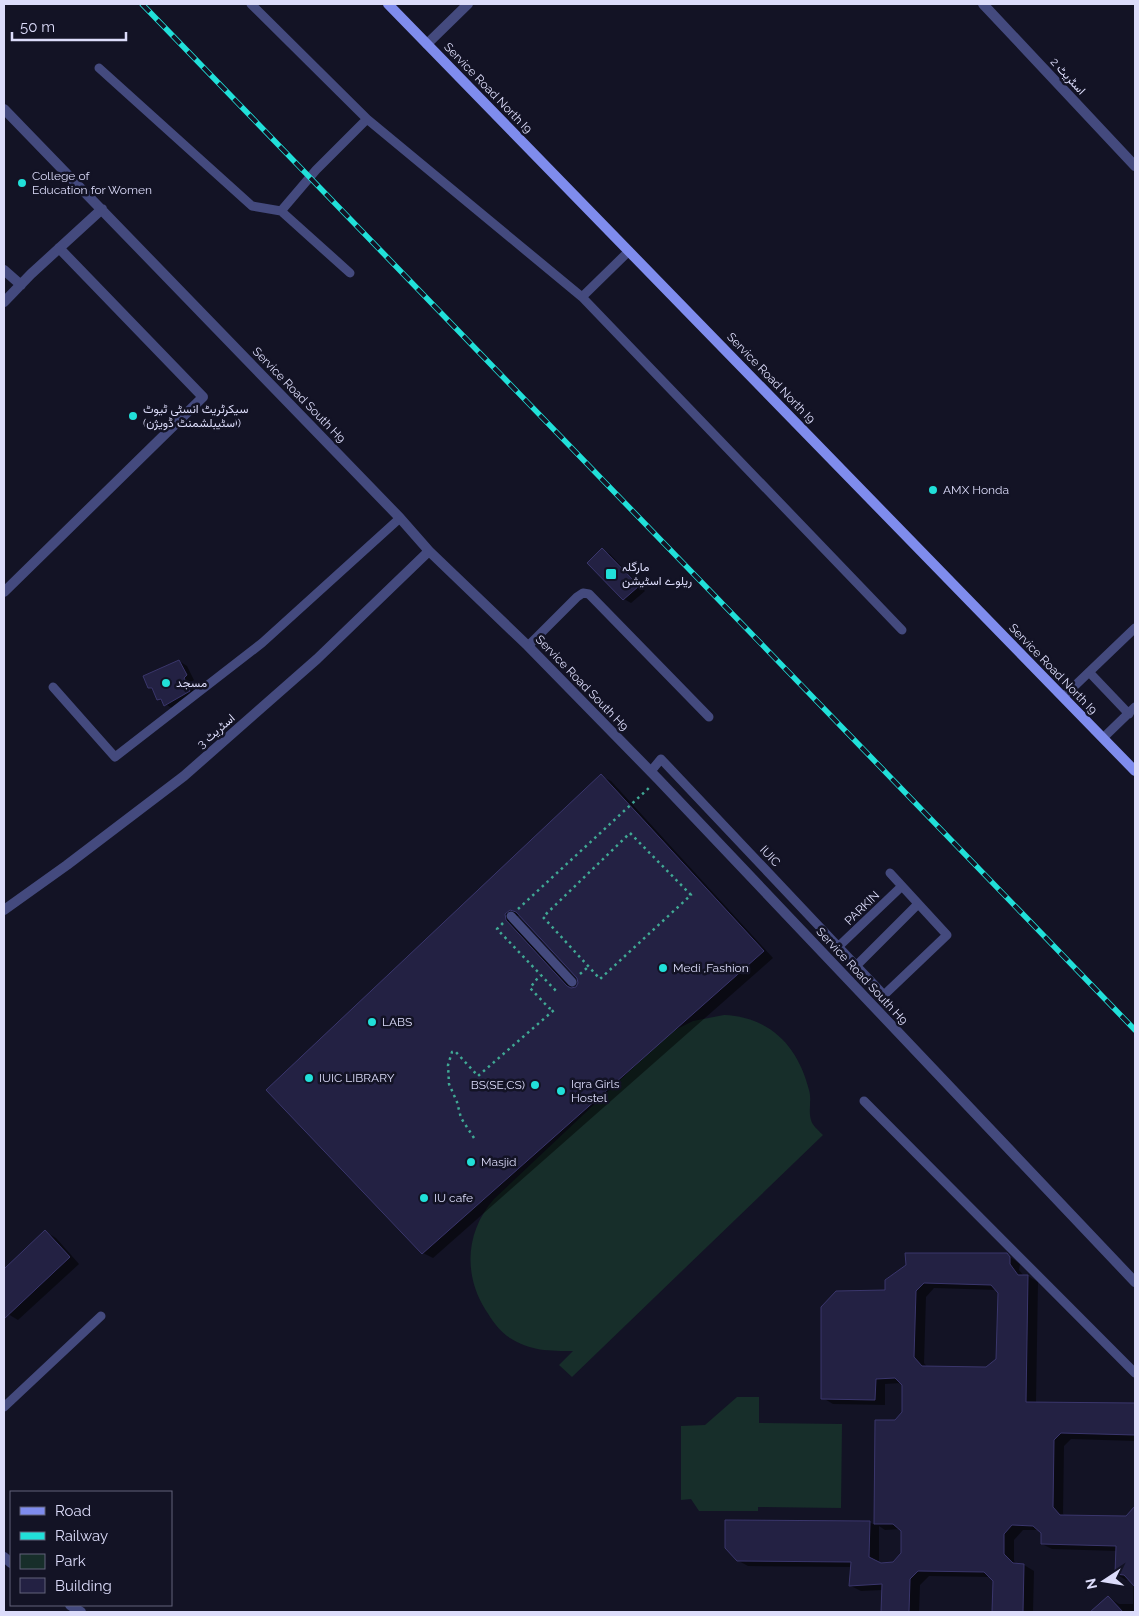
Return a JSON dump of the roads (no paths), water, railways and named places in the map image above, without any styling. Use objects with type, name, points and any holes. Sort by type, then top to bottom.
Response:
[{"type":"main road","name":"Service Road North I9","points":[[388,4],[1135,771]]},
{"type":"street","points":[[427,44],[468,4]]},
{"type":"street","name":"اسٹریٹ 2","points":[[983,4],[1135,166]]},
{"type":"street","name":"Service Road South H9","points":[[4,109],[400,518],[429,551],[528,646],[651,771],[1135,1282]]},
{"type":"street","points":[[4,302],[102,209]]},
{"type":"street","points":[[4,592],[203,397],[59,248]]},
{"type":"street","points":[[4,270],[20,285]]},
{"type":"street","name":"اسٹریٹ 3","points":[[4,910],[67,865],[184,776],[317,659],[429,551]]},
{"type":"lane","points":[[250,4],[367,119],[582,297],[902,630]]},
{"type":"lane","points":[[99,68],[252,206],[281,211],[350,273]]},
{"type":"lane","points":[[281,211],[316,170],[367,119]]},
{"type":"lane","points":[[582,297],[629,251]]},
{"type":"lane","points":[[53,687],[115,758],[262,643],[400,518]]},
{"type":"lane","points":[[528,646],[577,597],[583,593],[589,594],[709,716]]},
{"type":"lane","points":[[1063,697],[1135,628]]},
{"type":"lane","points":[[1089,672],[1132,710],[1103,738]]},
{"type":"lane","name":"IUIC","points":[[651,771],[661,759],[884,995],[947,935],[918,904]]},
{"type":"lane","points":[[858,968],[918,904],[890,873]]},
{"type":"lane","name":"PARKIN","points":[[838,947],[902,886]]},
{"type":"lane","points":[[511,916],[572,982]]},
{"type":"lane","points":[[864,1101],[1135,1372]]},
{"type":"lane","points":[[4,1407],[100,1316]]},
{"type":"railway","points":[[142,4],[1135,1030]]},
{"type":"place","name":"College of Education for Women","points":[[22,183]]},
{"type":"place","name":"سیکرٹریٹ انسٹی ٹیوٹ (اسٹیبلشمنٹ ڈویژن)","points":[[133,416]]},
{"type":"place","name":"AMX Honda","points":[[933,490]]},
{"type":"place","name":"مارگلہ ریلوے اسٹیشن","points":[[611,574]]},
{"type":"place","name":"مسجد","points":[[166,683]]},
{"type":"place","name":"Medi ,Fashion","points":[[663,968]]},
{"type":"place","name":"LABS","points":[[372,1022]]},
{"type":"place","name":"IUIC LIBRARY","points":[[309,1078]]},
{"type":"place","name":"BS(SE,CS)","points":[[535,1085]]},
{"type":"place","name":"Iqra Girls Hostel","points":[[561,1091]]},
{"type":"place","name":"Masjid","points":[[471,1162]]},
{"type":"place","name":"IU cafe","points":[[424,1198]]}]
